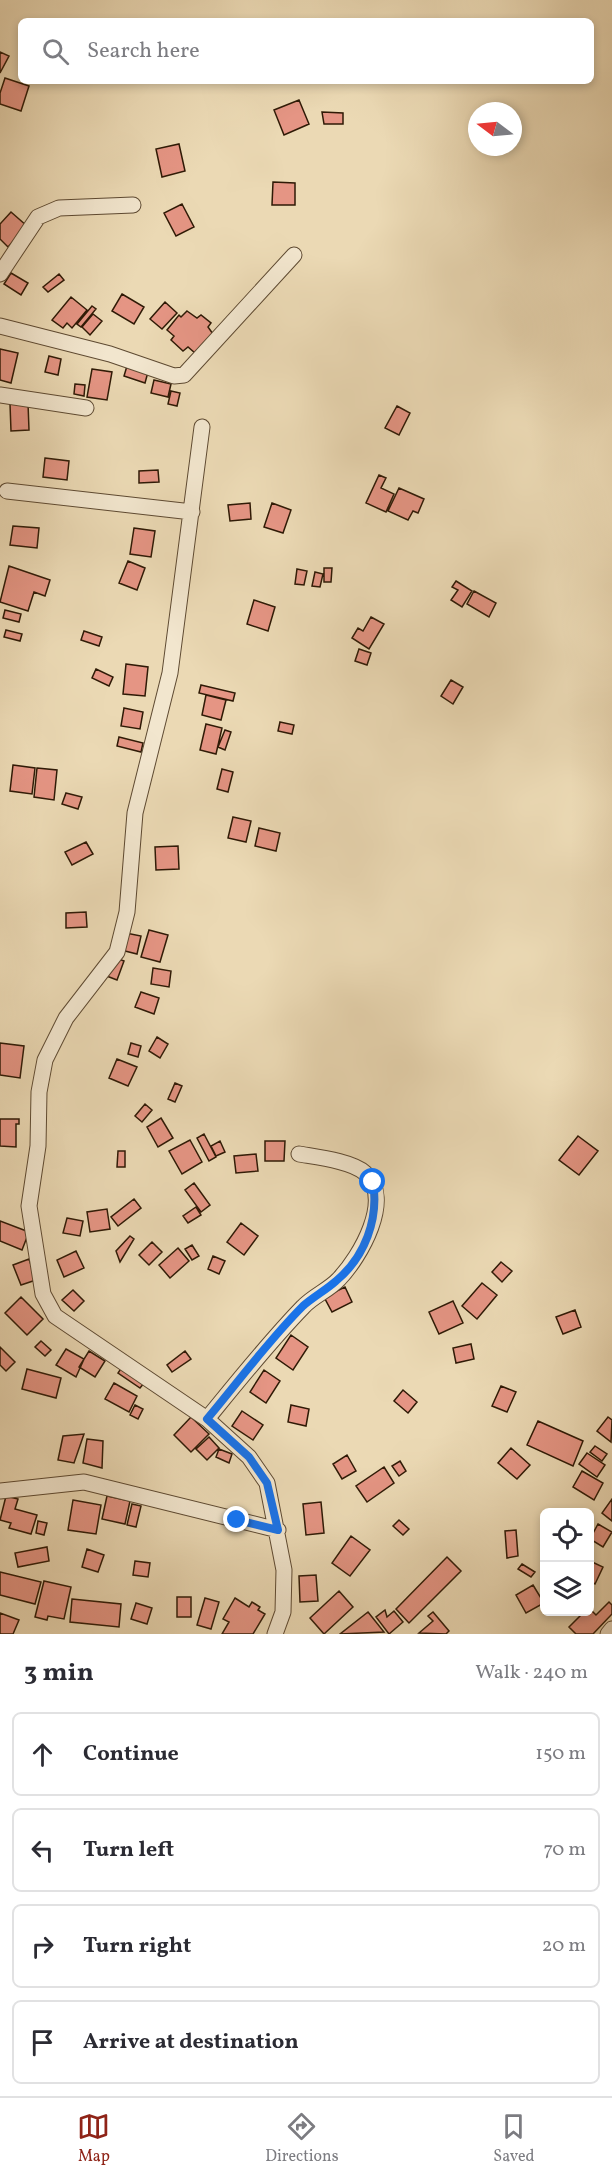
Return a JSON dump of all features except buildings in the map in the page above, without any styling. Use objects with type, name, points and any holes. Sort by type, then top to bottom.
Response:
[{"type":"street","points":[[0,274],[38,218],[58,208],[133,205]]},
{"type":"street","points":[[0,326],[110,354],[174,376],[184,375],[294,255]]},
{"type":"street","points":[[0,395],[86,408]]},
{"type":"street","points":[[202,427],[170,673],[135,813],[127,912],[117,952],[66,1018],[45,1060],[39,1092],[38,1146],[29,1206],[43,1294],[55,1316],[207,1419],[249,1457],[267,1483],[278,1530],[283,1581],[282,1612],[275,1634]]},
{"type":"street","points":[[7,491],[192,512]]},
{"type":"street","points":[[207,1419],[304,1305],[338,1280],[359,1255],[370,1232],[376,1202],[373,1182],[363,1171],[333,1161],[299,1154]]},
{"type":"street","points":[[0,1491],[84,1482],[278,1530]]},
{"type":"street","points":[[608,1634],[612,1629]]},
{"type":"route","points":[[237,1520],[278,1530],[267,1483],[249,1457],[227,1434],[207,1419],[304,1305],[338,1280],[359,1255],[370,1232],[376,1202],[373,1182]]}]
